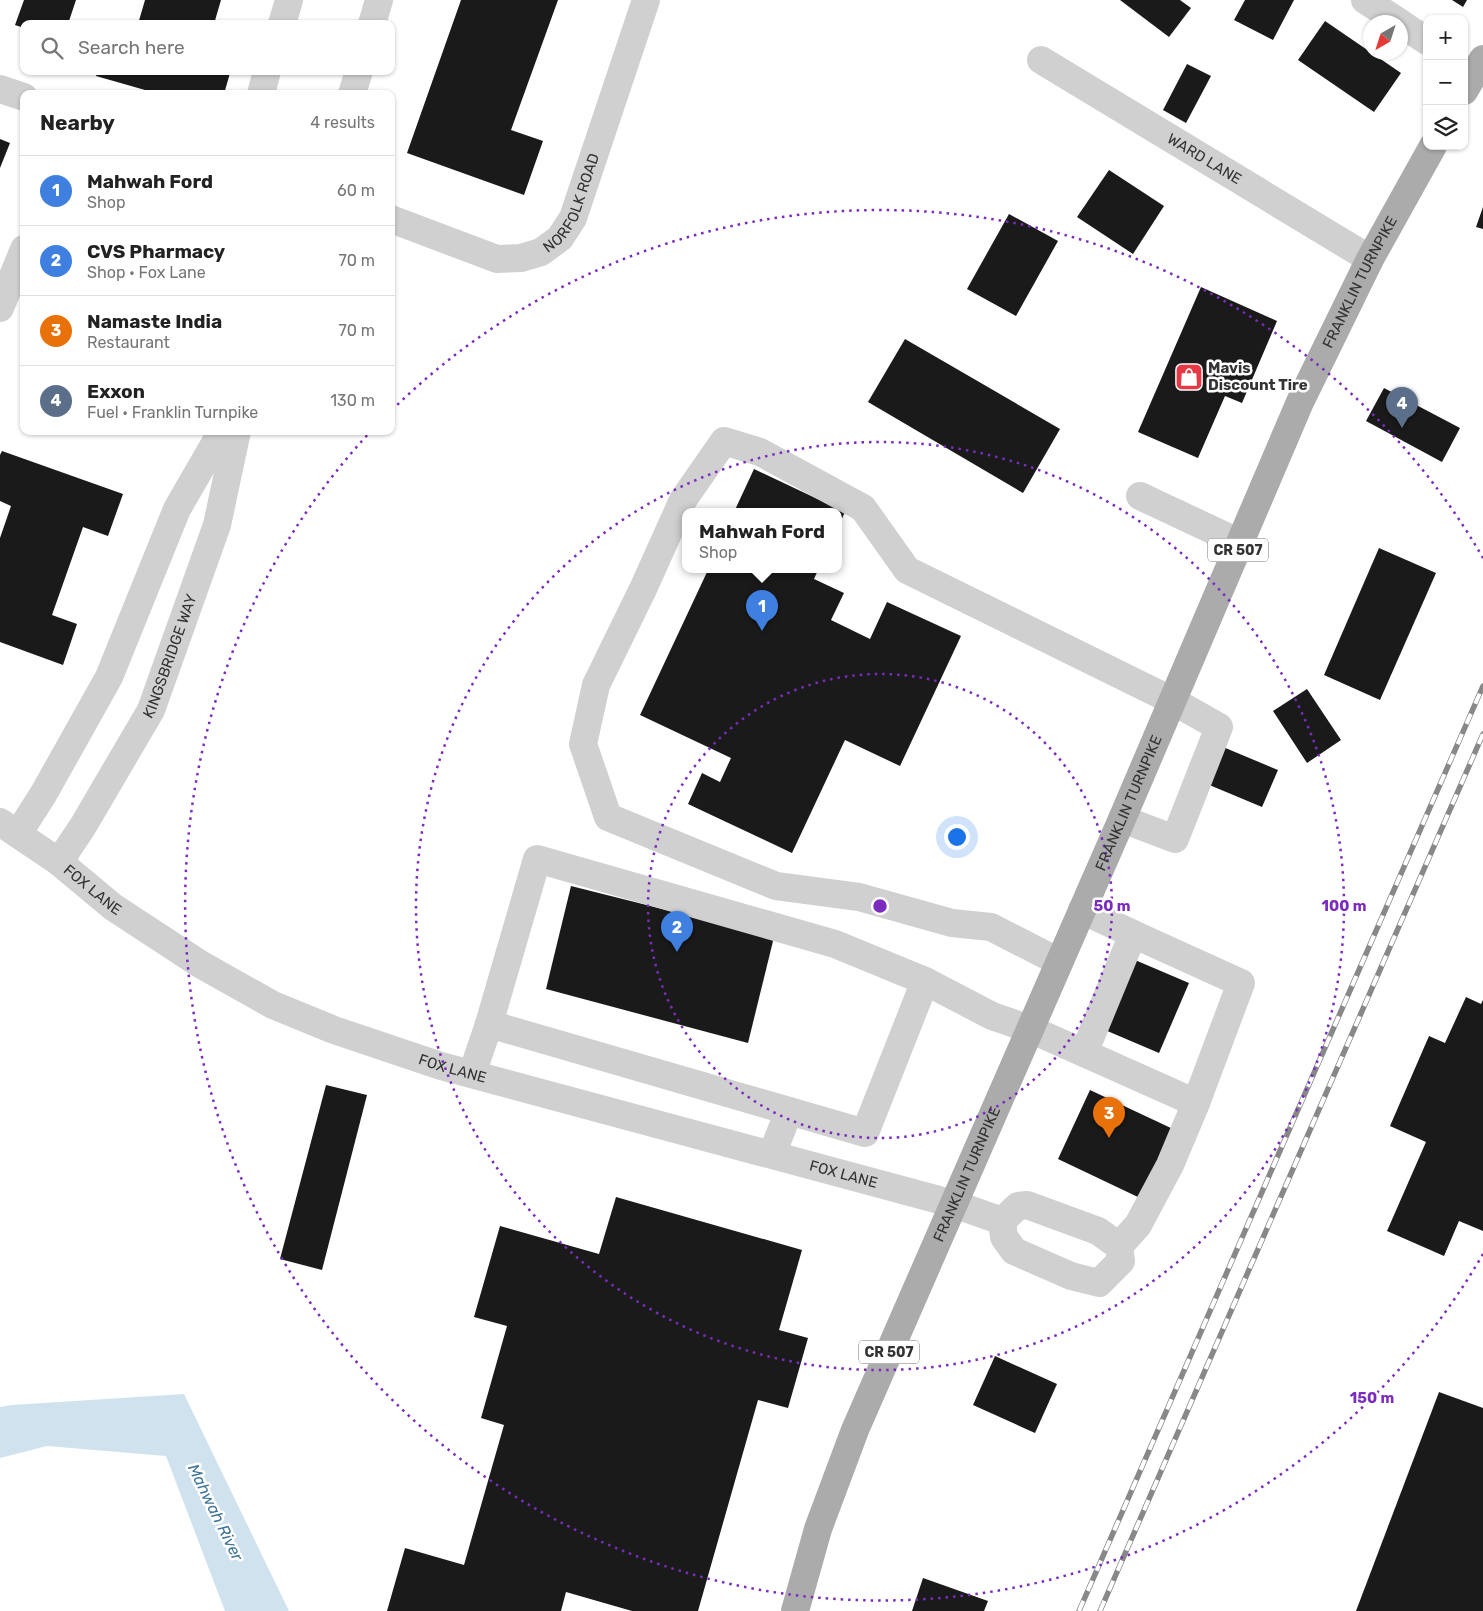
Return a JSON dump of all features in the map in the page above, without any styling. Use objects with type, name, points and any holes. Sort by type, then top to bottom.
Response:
[{"type":"main road","name":"FRANKLIN TURNPIKE","points":[[795,1611],[818,1529],[855,1430],[1122,819],[1300,402],[1370,259],[1431,150]]},
{"type":"street","points":[[283,20],[289,0]]},
{"type":"street","points":[[373,20],[379,0]]},
{"type":"street","name":"NORFOLK ROAD","points":[[395,220],[497,258],[521,258],[541,252],[560,238],[572,218],[646,0]]},
{"type":"street","points":[[1365,0],[1388,15]]},
{"type":"street","points":[[1408,28],[1423,38]]},
{"type":"street","name":"WARD LANE","points":[[1041,60],[1370,259]]},
{"type":"street","points":[[261,90],[266,75]]},
{"type":"street","points":[[353,90],[358,75]]},
{"type":"street","points":[[0,89],[20,96]]},
{"type":"street","points":[[0,308],[20,259]]},
{"type":"street","points":[[9,828],[44,793],[109,676],[177,508],[220,435]]},
{"type":"street","name":"KINGSBRIDGE WAY","points":[[59,862],[83,826],[151,710],[217,525],[236,435]]},
{"type":"street","points":[[1059,962],[991,927],[952,923],[859,897],[776,886],[608,817],[583,744],[596,685],[643,589],[683,500],[724,441],[760,452],[863,508],[908,570],[1173,701],[1219,727],[1175,839],[1122,819]]},
{"type":"street","points":[[1140,496],[1240,543]]},
{"type":"street","name":"FOX LANE","points":[[9,828],[59,862],[114,907],[200,964],[273,1005],[334,1030],[442,1066],[954,1204],[1002,1221]]},
{"type":"street","points":[[472,1074],[489,1024],[537,859],[835,944],[925,981],[992,1016],[1030,1030],[1196,1102]]},
{"type":"street","points":[[1082,910],[1241,983],[1170,1165],[1138,1225],[1119,1246]]},
{"type":"street","points":[[1084,1053],[1134,934]]},
{"type":"street","points":[[489,1024],[865,1133],[925,981]]},
{"type":"street","points":[[772,1154],[789,1111]]},
{"type":"street","points":[[1027,1205],[1098,1231],[1119,1246],[1121,1261],[1099,1283],[1071,1276],[1014,1251],[1004,1237],[1002,1221],[1018,1206],[1027,1205]]},
{"type":"water","name":"Mahwah River","points":[[184,1394],[289,1611],[225,1611],[166,1456],[47,1446],[0,1458],[0,1407]]},
{"type":"building","points":[[24,0],[76,0],[69,20],[20,20],[20,27],[15,25]]},
{"type":"building","points":[[145,0],[221,0],[215,20],[139,20]]},
{"type":"building","points":[[461,0],[558,0],[511,130],[543,141],[524,195],[407,153]]},
{"type":"building","points":[[1120,0],[1180,0],[1191,8],[1169,37]]},
{"type":"building","points":[[1245,0],[1294,0],[1273,40],[1234,20]]},
{"type":"building","points":[[1452,0],[1467,0],[1463,7]]},
{"type":"building","points":[[1325,21],[1363,47],[1363,60],[1382,60],[1401,73],[1374,112],[1298,60]]},
{"type":"building","points":[[1187,64],[1211,76],[1186,123],[1163,110]]},
{"type":"building","points":[[229,75],[225,90],[145,90],[96,76]]},
{"type":"building","points":[[0,139],[10,143],[0,168]]},
{"type":"building","points":[[1109,170],[1164,206],[1133,254],[1077,217]]},
{"type":"building","points":[[1483,207],[1483,229],[1476,227]]},
{"type":"building","points":[[1009,214],[1058,241],[1016,316],[967,289]]},
{"type":"building","points":[[1201,287],[1277,321],[1242,403],[1225,396],[1198,458],[1138,432]]},
{"type":"building","points":[[905,339],[1060,429],[1023,493],[868,402]]},
{"type":"building","points":[[1384,388],[1460,428],[1442,462],[1366,421]]},
{"type":"building","points":[[2,451],[123,494],[108,536],[83,527],[52,615],[77,624],[63,665],[0,642],[0,538],[11,506],[0,501],[0,455]]},
{"type":"building","points":[[754,469],[837,508],[736,508]]},
{"type":"building","points":[[1379,548],[1436,573],[1380,700],[1324,675]]},
{"type":"building","points":[[707,573],[817,573],[814,579],[844,593],[831,620],[870,639],[887,602],[961,636],[900,766],[845,740],[792,853],[688,804],[702,773],[720,782],[731,758],[640,715]]},
{"type":"building","points":[[1307,689],[1341,740],[1307,763],[1273,711]]},
{"type":"building","points":[[1223,747],[1278,770],[1262,807],[1207,784]]},
{"type":"building","points":[[571,886],[774,937],[748,1043],[546,989]]},
{"type":"building","points":[[1135,960],[1189,983],[1159,1053],[1105,1030]]},
{"type":"building","points":[[1466,997],[1481,1004],[1483,1000],[1483,1231],[1459,1221],[1444,1256],[1387,1231],[1426,1142],[1390,1126],[1429,1036],[1445,1043]]},
{"type":"building","points":[[326,1085],[367,1095],[322,1270],[280,1259]]},
{"type":"building","points":[[1090,1090],[1173,1129],[1140,1198],[1058,1159]]},
{"type":"building","points":[[616,1197],[802,1250],[779,1330],[808,1338],[788,1408],[758,1400],[698,1611],[632,1611],[566,1592],[561,1611],[387,1611],[405,1548],[464,1565],[504,1425],[481,1418],[507,1326],[474,1317],[500,1226],[599,1254]]},
{"type":"building","points":[[995,1356],[1057,1384],[1035,1433],[973,1405]]},
{"type":"building","points":[[1439,1392],[1483,1408],[1483,1611],[1356,1611]]},
{"type":"building","points":[[923,1578],[988,1601],[984,1611],[912,1611]]},
{"type":"railway","points":[[1079,1611],[1483,686]]},
{"type":"railway","points":[[1100,1611],[1483,734]]},
{"type":"place","name":"Mavis Discount Tire","points":[[1189,377]]},
{"type":"place","name":"Exxon","points":[[1402,428]]},
{"type":"place","name":"Mahwah Ford","points":[[762,631]]},
{"type":"place","name":"CVS Pharmacy","points":[[677,952]]},
{"type":"place","name":"Namaste India","points":[[1109,1138]]}]
